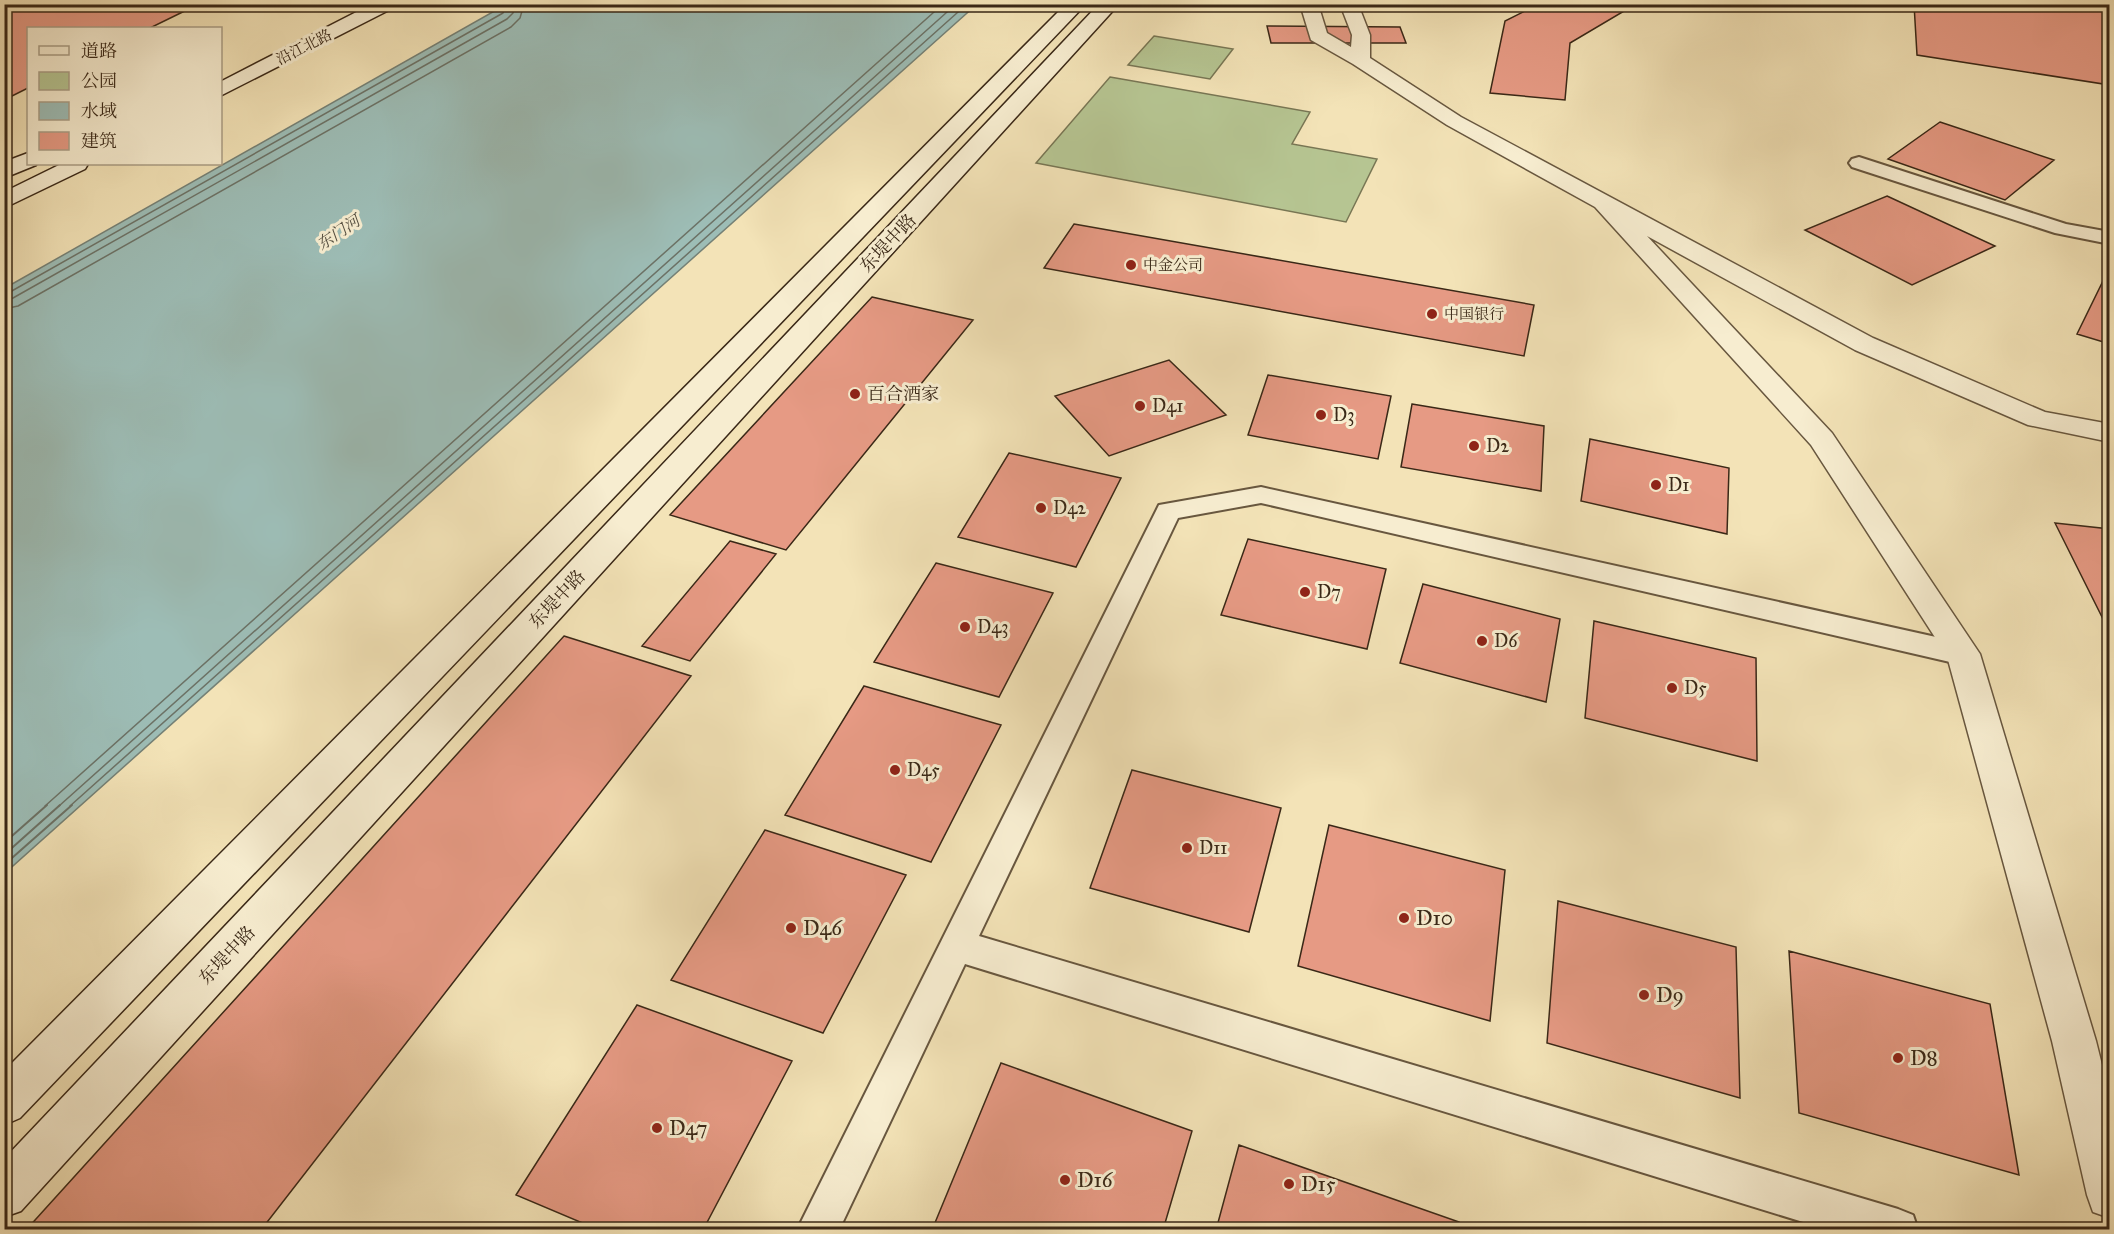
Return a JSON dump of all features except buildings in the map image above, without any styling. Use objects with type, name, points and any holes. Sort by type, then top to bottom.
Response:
[{"type":"main road","name":"沿江北路","points":[[222,89],[387,4]]},
{"type":"main road","name":"东堤中路","points":[[4,1103],[1077,4]]},
{"type":"main road","name":"东堤中路","points":[[4,1194],[1110,4]]},
{"type":"main road","points":[[1309,4],[1318,36],[1360,60],[1454,121],[1864,344],[2038,419],[2109,433]]},
{"type":"main road","points":[[1349,4],[1361,35],[1360,60]]},
{"type":"main road","points":[[4,171],[27,160]]},
{"type":"main road","points":[[4,201],[75,165]]},
{"type":"main road","points":[[1601,201],[1822,439],[1963,654],[2074,1041],[2109,1195]]},
{"type":"lane","points":[[1858,163],[2062,229],[2109,238]]},
{"type":"lane","points":[[817,1230],[1168,511],[1261,495],[1963,654]]},
{"type":"lane","points":[[956,945],[1898,1230]]},
{"type":"green space","points":[[1154,36],[1233,49],[1210,79],[1128,65]]},
{"type":"green space","points":[[1110,77],[1310,112],[1292,144],[1377,159],[1346,222],[1036,163]]},
{"type":"water","name":"东门河","points":[[505,5],[976,5],[5,873],[5,288]]},
{"type":"place","name":"中金公司","points":[[1131,265]]},
{"type":"place","name":"中国银行","points":[[1432,314]]},
{"type":"place","name":"百合酒家","points":[[855,394]]},
{"type":"place","name":"D41","points":[[1140,406]]},
{"type":"place","name":"D3","points":[[1321,415]]},
{"type":"place","name":"D2","points":[[1474,446]]},
{"type":"place","name":"D1","points":[[1656,485]]},
{"type":"place","name":"D42","points":[[1041,508]]},
{"type":"place","name":"D7","points":[[1305,592]]},
{"type":"place","name":"D43","points":[[965,627]]},
{"type":"place","name":"D6","points":[[1482,641]]},
{"type":"place","name":"D5","points":[[1672,688]]},
{"type":"place","name":"D45","points":[[895,770]]},
{"type":"place","name":"D11","points":[[1187,848]]},
{"type":"place","name":"D10","points":[[1404,918]]},
{"type":"place","name":"D46","points":[[791,928]]},
{"type":"place","name":"D9","points":[[1644,995]]},
{"type":"place","name":"D8","points":[[1898,1058]]},
{"type":"place","name":"D47","points":[[657,1128]]},
{"type":"place","name":"D16","points":[[1065,1180]]},
{"type":"place","name":"D15","points":[[1289,1184]]}]
